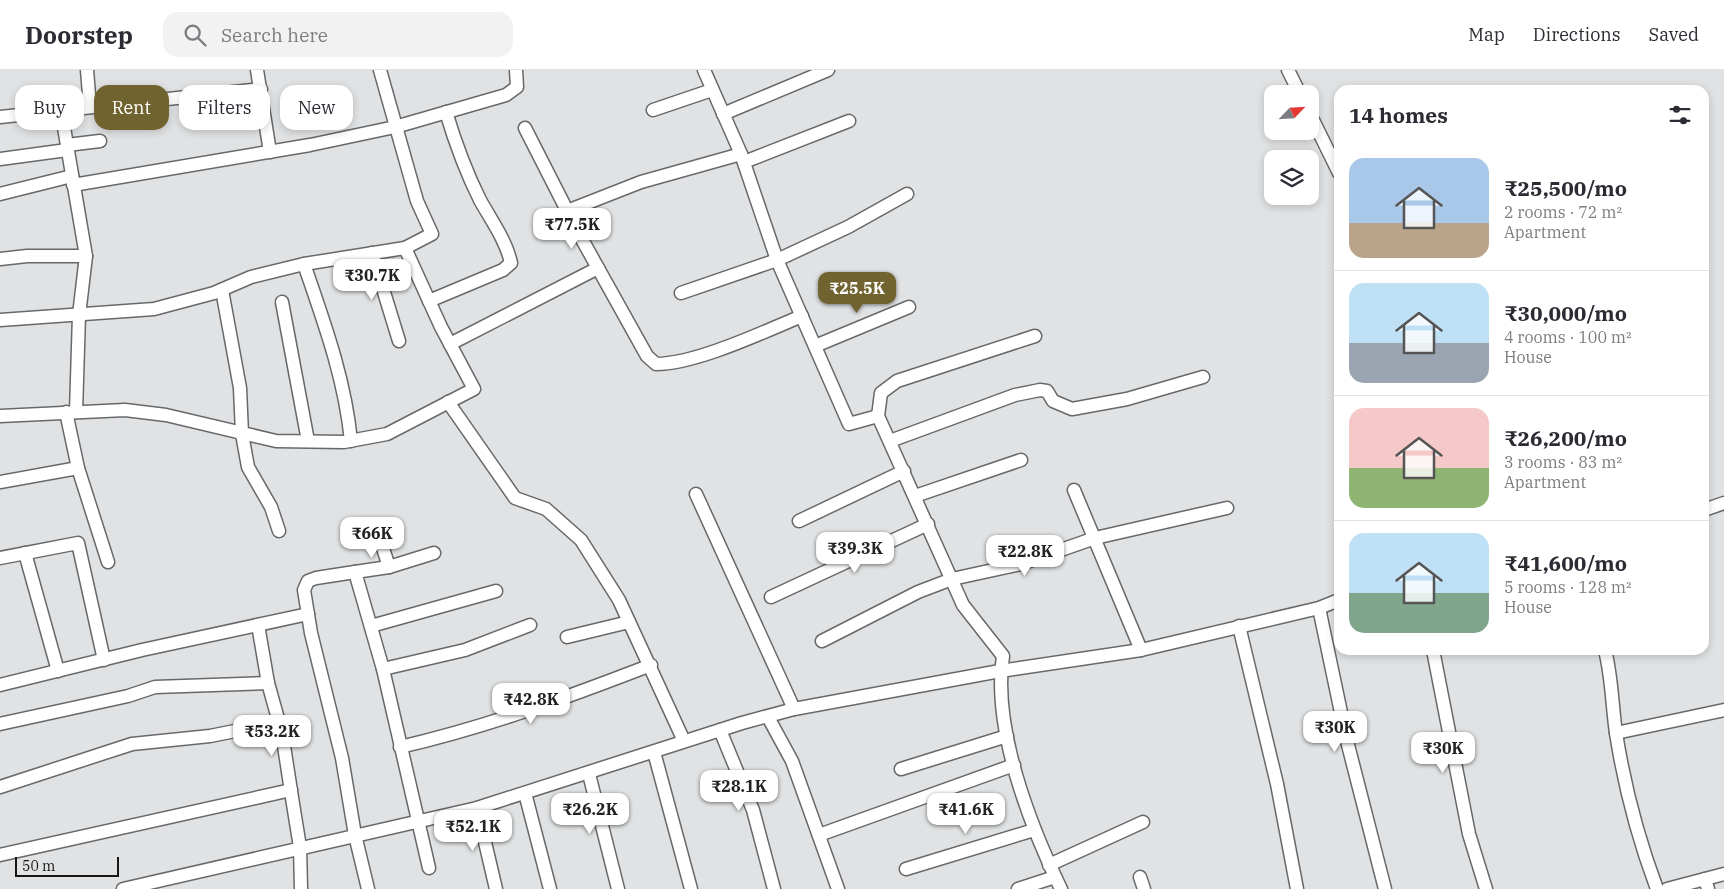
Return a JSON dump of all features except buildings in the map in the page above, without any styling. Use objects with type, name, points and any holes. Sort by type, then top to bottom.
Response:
[{"type":"street","points":[[87,70],[90,107]]},
{"type":"street","points":[[257,70],[259,85]]},
{"type":"street","points":[[0,320],[154,309],[222,290],[251,277],[304,264],[405,248],[432,234],[416,201],[380,70]]},
{"type":"street","points":[[0,194],[72,180],[270,152],[395,127],[506,95],[517,88],[516,70]]},
{"type":"street","points":[[704,70],[742,158],[777,260],[849,424],[878,416]]},
{"type":"street","points":[[723,114],[828,70]]},
{"type":"street","points":[[1288,70],[1296,85]]},
{"type":"street","points":[[653,110],[712,90]]},
{"type":"street","points":[[84,108],[179,98]]},
{"type":"street","points":[[429,301],[503,270],[511,263],[509,251],[480,199],[455,143],[446,112]]},
{"type":"street","points":[[0,117],[15,115]]},
{"type":"street","points":[[568,211],[641,182],[742,158],[848,121]]},
{"type":"street","points":[[525,128],[598,268],[647,356],[656,364],[670,364],[730,345],[802,316]]},
{"type":"street","points":[[64,130],[86,256],[71,412],[78,468],[108,562]]},
{"type":"street","points":[[267,130],[270,152]]},
{"type":"street","points":[[1319,132],[1334,163]]},
{"type":"street","points":[[0,159],[67,148],[100,140]]},
{"type":"street","points":[[681,293],[777,260],[848,226],[907,194]]},
{"type":"street","points":[[0,416],[125,410],[166,415],[276,441],[351,441],[387,434],[474,389],[450,344],[405,248]]},
{"type":"street","points":[[372,253],[400,340]]},
{"type":"street","points":[[0,259],[27,256],[86,256]]},
{"type":"street","points":[[304,264],[326,329],[347,401],[351,441]]},
{"type":"street","points":[[450,344],[598,268]]},
{"type":"street","points":[[222,290],[240,388],[242,434],[248,467],[271,507],[279,531]]},
{"type":"street","points":[[282,302],[308,441]]},
{"type":"street","points":[[815,346],[909,307]]},
{"type":"street","points":[[1035,336],[897,381],[881,393],[878,416],[963,605],[1003,656],[1000,671],[1007,736],[1014,765],[1034,830],[1061,889]]},
{"type":"street","points":[[890,441],[1015,395],[1040,390],[1048,391],[1053,401],[1072,408],[1127,399],[1203,377]]},
{"type":"street","points":[[448,402],[515,498],[546,509],[581,540],[619,600],[651,665],[684,741]]},
{"type":"street","points":[[915,496],[1021,460]]},
{"type":"street","points":[[0,482],[78,468]]},
{"type":"street","points":[[799,521],[904,471]]},
{"type":"street","points":[[1074,490],[1141,650]]},
{"type":"street","points":[[696,494],[736,587],[794,709]]},
{"type":"street","points":[[1709,508],[1724,503]]},
{"type":"street","points":[[822,641],[918,592],[952,579],[1021,564],[1095,538],[1227,508]]},
{"type":"street","points":[[771,597],[928,524]]},
{"type":"street","points":[[380,542],[389,567]]},
{"type":"street","points":[[0,558],[78,543],[104,660]]},
{"type":"street","points":[[80,550],[103,547]]},
{"type":"street","points":[[25,553],[58,671]]},
{"type":"street","points":[[368,889],[355,835],[342,758],[304,590],[308,581],[316,578],[389,567],[434,553]]},
{"type":"street","points":[[355,572],[383,669],[429,868]]},
{"type":"street","points":[[371,626],[496,591]]},
{"type":"street","points":[[123,889],[477,808],[589,774],[684,741],[794,709],[1000,671],[1141,650],[1319,608],[1334,602]]},
{"type":"street","points":[[1319,608],[1347,741],[1385,889]]},
{"type":"street","points":[[0,685],[308,614]]},
{"type":"street","points":[[567,637],[629,622]]},
{"type":"street","points":[[258,625],[268,683],[282,733],[300,847],[301,889]]},
{"type":"street","points":[[383,669],[465,650],[530,625]]},
{"type":"street","points":[[1239,626],[1276,774],[1298,889]]},
{"type":"street","points":[[1434,655],[1469,834],[1486,889]]},
{"type":"street","points":[[1606,655],[1611,676],[1616,733],[1644,853],[1657,889]]},
{"type":"street","points":[[400,747],[452,735],[538,708],[651,665]]},
{"type":"street","points":[[0,724],[128,696],[154,687],[268,683]]},
{"type":"street","points":[[1616,733],[1724,710]]},
{"type":"street","points":[[768,717],[792,761],[838,889]]},
{"type":"street","points":[[720,730],[753,810],[774,889]]},
{"type":"street","points":[[0,787],[132,744],[210,736],[235,731]]},
{"type":"street","points":[[901,769],[1007,736]]},
{"type":"street","points":[[654,752],[691,889]]},
{"type":"street","points":[[819,835],[1014,765]]},
{"type":"street","points":[[589,774],[618,889]]},
{"type":"street","points":[[0,855],[291,790]]},
{"type":"street","points":[[525,793],[550,889]]},
{"type":"street","points":[[477,808],[496,889]]},
{"type":"street","points":[[1018,889],[1143,822]]},
{"type":"street","points":[[906,868],[1034,830]]},
{"type":"street","points":[[1667,889],[1707,884],[1724,874]]}]
